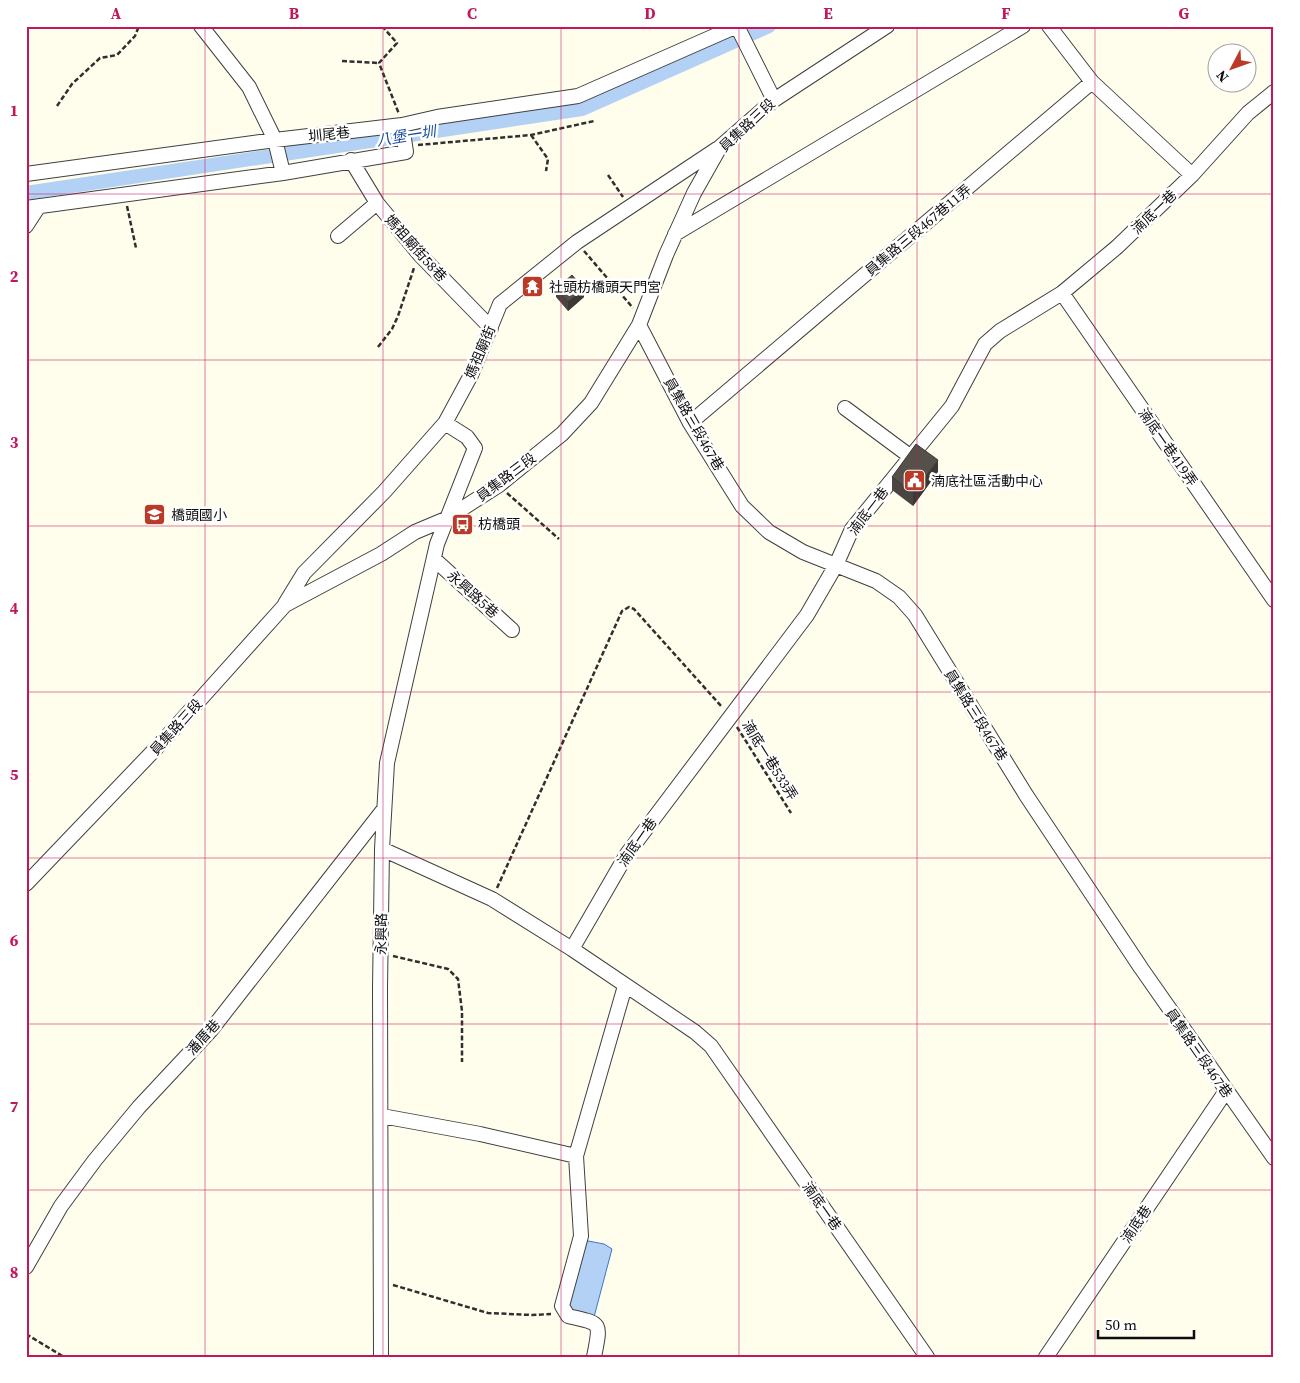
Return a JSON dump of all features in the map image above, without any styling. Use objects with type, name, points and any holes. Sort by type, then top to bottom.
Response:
[{"type":"street","points":[[202,26],[249,87],[275,140],[283,174]]},
{"type":"street","points":[[737,26],[774,100]]},
{"type":"street","name":"圳尾巷","points":[[26,174],[275,140],[402,125],[437,117],[578,96],[737,26]]},
{"type":"street","name":"員集路三段","points":[[27,881],[162,742],[285,605],[381,554],[415,532],[446,520],[499,486],[562,434],[591,403],[638,324],[675,234],[720,147],[774,100],[887,26]]},
{"type":"street","points":[[675,234],[1023,26]]},
{"type":"street","points":[[1049,26],[1092,82],[1192,175]]},
{"type":"street","name":"員集路三段467巷11弄","points":[[690,423],[1092,82]]},
{"type":"street","name":"湳底一巷","points":[[572,949],[627,854],[807,615],[836,564],[852,529],[952,406],[985,344],[1000,331],[1062,293],[1117,248],[1192,175],[1248,113],[1274,92]]},
{"type":"street","points":[[402,125],[406,152]]},
{"type":"street","name":"媽祖廟街","points":[[285,605],[304,573],[384,492],[445,423],[471,375],[500,304],[577,242],[720,147]]},
{"type":"street","name":"圳尾巷","points":[[33,207],[283,174],[351,160],[406,152]]},
{"type":"street","name":"媽祖廟街58巷","points":[[351,160],[377,203],[420,255],[491,328]]},
{"type":"street","points":[[338,236],[377,203]]},
{"type":"street","points":[[26,226],[33,207]]},
{"type":"street","name":"湳底一巷419弄","points":[[1062,293],[1274,600]]},
{"type":"street","name":"員集路三段467巷","points":[[638,324],[690,423],[742,506],[769,532],[803,552],[876,581],[899,597],[914,614],[1026,795],[1226,1091],[1274,1158]]},
{"type":"street","points":[[845,408],[911,457]]},
{"type":"street","name":"永興路","points":[[381,1357],[382,849],[387,763],[434,559],[446,520],[465,478],[475,448],[467,437],[445,423]]},
{"type":"street","name":"永興路5巷","points":[[434,559],[512,630]]},
{"type":"street","name":"潘厝巷","points":[[26,1267],[61,1206],[95,1160],[139,1107],[211,1030],[384,809]]},
{"type":"street","name":"湳底一巷","points":[[382,849],[492,899],[572,949],[695,1032],[711,1046],[927,1357]]},
{"type":"street","points":[[594,1357],[599,1330],[596,1324],[590,1320],[568,1316],[562,1306],[581,1236],[576,1156],[625,986]]},
{"type":"street","name":"湳底巷","points":[[1046,1357],[1226,1091]]},
{"type":"street","points":[[382,1116],[480,1134],[576,1156]]},
{"type":"path","points":[[57,106],[72,84],[100,58],[117,55],[136,36],[139,26]]},
{"type":"path","points":[[342,61],[379,63],[397,44],[382,26]]},
{"type":"path","points":[[379,63],[393,95],[402,125]]},
{"type":"path","points":[[406,152],[414,146],[532,135],[594,121]]},
{"type":"path","points":[[532,135],[548,160],[546,171]]},
{"type":"path","points":[[608,175],[630,207]]},
{"type":"path","points":[[124,195],[136,248]]},
{"type":"path","points":[[577,242],[635,310],[638,324]]},
{"type":"path","points":[[378,347],[392,329],[398,316],[409,278],[420,255]]},
{"type":"path","points":[[499,486],[559,539]]},
{"type":"path","name":"湳底一巷533弄","points":[[492,899],[622,611],[629,607],[634,609],[731,718],[791,813]]},
{"type":"path","points":[[381,953],[448,969],[458,979],[462,1011],[462,1062]]},
{"type":"path","points":[[381,1282],[488,1313],[532,1315],[565,1313]]},
{"type":"path","points":[[26,1334],[64,1357]]},
{"type":"water","points":[[583,1240],[604,1244],[612,1249],[594,1317],[568,1310]]},
{"type":"building","points":[[572,275],[584,289],[568,302],[556,289]]},
{"type":"building","points":[[916,444],[938,460],[913,493],[892,477]]},
{"type":"waterway","name":"八堡一圳","points":[[26,193],[582,109],[769,26]]},
{"type":"place","name":"社頭枋橋頭天門宮","points":[[533,287]]},
{"type":"place","name":"湳底社區活動中心","points":[[915,481]]},
{"type":"place","name":"橋頭國小","points":[[155,515]]},
{"type":"place","name":"枋橋頭","points":[[462,524]]}]
